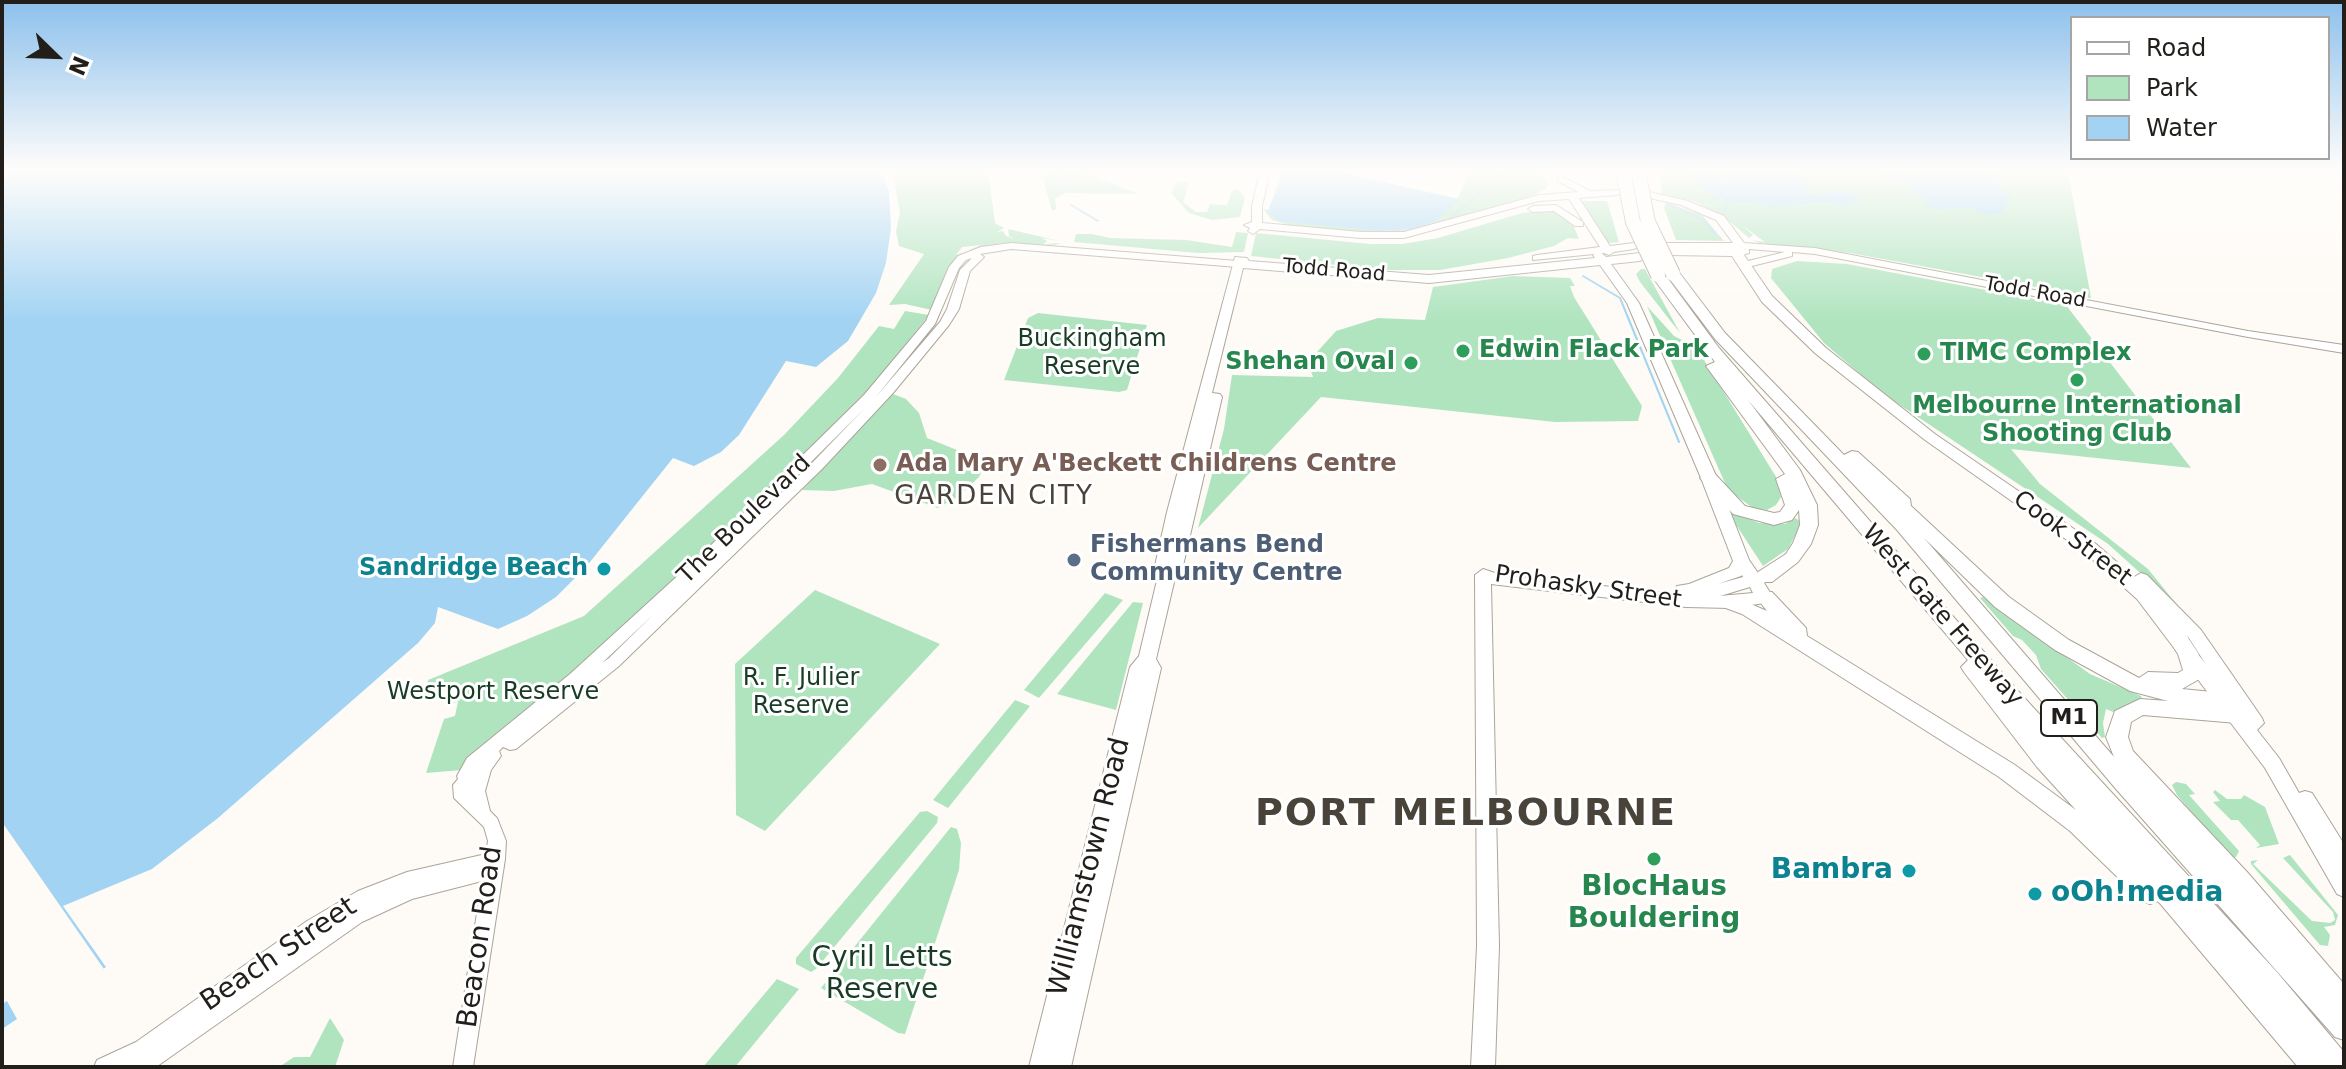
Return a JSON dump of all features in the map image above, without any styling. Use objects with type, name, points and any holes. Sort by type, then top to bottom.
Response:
[{"type":"highway","name":"West Gate Freeway","points":[[1633,221],[1664,276],[1714,351],[2012,698],[2267,979],[2340,1067]]},
{"type":"highway","name":"West Gate Freeway","points":[[1648,221],[1664,276],[1903,526],[2124,783],[2344,1028]]},
{"type":"highway","points":[[1664,276],[1680,318],[1794,474],[1808,505],[1809,525],[1802,544],[1792,558],[1763,585],[1800,634],[1841,668]]},
{"type":"highway","points":[[1728,345],[1742,352],[1920,518],[1947,544],[1951,554]]},
{"type":"highway","points":[[1709,478],[1734,506],[1754,516],[1779,518],[1794,505],[1784,476],[1735,396]]},
{"type":"highway","points":[[1792,410],[2025,620],[2137,686],[2239,708]]},
{"type":"highway","name":"M1","points":[[1881,546],[2024,736],[2203,934],[2315,1067]]},
{"type":"highway","points":[[1730,602],[1749,609],[2048,800],[2093,837],[2150,893],[2203,934]]},
{"type":"highway","points":[[2126,678],[2175,682],[2192,677],[2192,660],[2172,629]]},
{"type":"highway","points":[[2239,708],[2140,707],[2125,714],[2116,732],[2130,762],[2240,880]]},
{"type":"highway","points":[[2168,778],[2172,794],[2344,1003]]},
{"type":"main road","name":"Todd Road","points":[[1669,251],[1743,251],[1699,255],[1669,251]]},
{"type":"main road","name":"Cook Street","points":[[1743,251],[1761,291],[1800,333],[1871,392],[2100,556],[2143,595],[2239,708],[2344,862]]},
{"type":"main road","name":"Cook Street","points":[[1743,251],[1789,314],[1844,363],[1913,417],[2081,529],[2148,584],[2195,634],[2344,888]]},
{"type":"main road","name":"Todd Road","points":[[1246,263],[1409,277],[1463,277],[1580,262],[1604,253]]},
{"type":"main road","points":[[1604,253],[1623,270],[1648,316],[1664,359],[1666,377]]},
{"type":"main road","points":[[1604,253],[1666,377],[1732,532],[1741,561],[1763,585]]},
{"type":"main road","name":"Todd Road","points":[[1409,277],[1533,259],[1638,253],[1624,264],[1623,270]]},
{"type":"main road","points":[[1699,255],[1733,264],[1761,291]]},
{"type":"main road","points":[[1580,262],[1608,275],[1624,289]]},
{"type":"main road","name":"Williamstown Road","points":[[1050,1066],[1168,572],[1246,263]]},
{"type":"main road","points":[[1732,532],[1763,585]]},
{"type":"main road","points":[[1678,590],[1735,572],[1741,561]]},
{"type":"main road","name":"Prohasky Street","points":[[1483,575],[1523,574],[1678,590],[1720,590],[1763,585]]},
{"type":"main road","points":[[1483,575],[1488,942],[1483,1067]]},
{"type":"main road","name":"Prohasky Street","points":[[1483,575],[1499,581],[1568,589],[1730,602],[1763,585]]},
{"type":"street","points":[[1253,228],[1254,221]]},
{"type":"street","points":[[1267,221],[1301,230]]},
{"type":"street","points":[[1253,228],[1404,235],[1463,221]]},
{"type":"street","points":[[1253,228],[1394,242],[1439,236],[1481,221]]},
{"type":"street","points":[[1574,221],[1579,224]]},
{"type":"street","points":[[1578,221],[1587,238],[1604,253]]},
{"type":"street","points":[[1583,221],[1604,253]]},
{"type":"street","points":[[1714,221],[1743,251]]},
{"type":"street","points":[[1722,221],[1743,251]]},
{"type":"street","points":[[1533,259],[1587,238]]},
{"type":"street","name":"Todd Road","points":[[996,249],[1066,250],[1246,263]]},
{"type":"street","name":"The Boulevard","points":[[472,780],[489,759],[598,677],[677,594],[833,442],[932,329],[956,264],[974,252],[996,249]]},
{"type":"street","name":"Todd Road","points":[[1743,251],[1836,256]]},
{"type":"street","name":"Todd Road","points":[[1743,251],[1836,256],[2234,330],[2344,346]]},
{"type":"street","name":"Beacon Road","points":[[463,1067],[495,864],[494,829],[481,811],[463,798],[472,780]]},
{"type":"street","name":"Beach Street","points":[[117,1065],[351,904],[407,880],[495,864]]},
{"type":"street","name":"Beach Street","points":[[139,1067],[296,954],[362,912],[409,892],[495,864]]},
{"type":"green space","points":[[898,221],[995,221],[1004,228],[997,232],[1003,231],[1006,236],[1014,239],[1009,236],[1008,229],[1060,241],[1042,238],[1047,241],[1044,244],[1062,243],[1055,245],[1001,243],[969,250],[981,245],[962,247],[956,255],[962,253],[947,270],[932,310],[905,304],[889,305],[924,254],[899,246],[896,231]]},
{"type":"green space","points":[[1275,221],[1326,221],[1379,231],[1411,229],[1437,221],[1453,221],[1395,234],[1292,226]]},
{"type":"green space","points":[[1496,221],[1568,221],[1579,239],[1568,238],[1554,246],[1508,258],[1440,270],[1385,270],[1251,256],[1256,233],[1371,244],[1402,244],[1438,238]]},
{"type":"green space","points":[[1594,221],[1613,221],[1619,242],[1608,243]]},
{"type":"green space","points":[[1669,221],[1707,221],[1724,241],[1676,240]]},
{"type":"green space","points":[[1729,221],[2077,221],[2091,298],[2054,295],[2074,294],[1850,253],[1760,243],[1752,240],[1765,242],[1743,226],[1753,235],[1749,238]]},
{"type":"green space","points":[[1236,232],[1248,233],[1244,252],[1198,253],[1074,242],[1076,234],[1092,234],[1110,238],[1187,240],[1232,247]]},
{"type":"green space","name":"TIMC Complex","points":[[1797,261],[1847,264],[2066,305],[2191,468],[2011,449],[2040,484],[2148,569],[2240,682],[2177,606],[2108,544],[1885,395],[1824,343],[1771,278],[1772,269]]},
{"type":"green space","points":[[1645,269],[1680,333],[1640,282],[1636,274]]},
{"type":"green space","name":"Edwin Flack Park","points":[[1513,276],[1570,278],[1575,286],[1570,286],[1574,297],[1642,406],[1638,421],[1555,422],[1321,397],[1198,528],[1224,429],[1232,375],[1313,377],[1308,362],[1336,331],[1378,318],[1425,320],[1433,287]]},
{"type":"green space","points":[[1647,306],[1674,336],[1696,347],[1778,480],[1781,497],[1776,505],[1767,510],[1753,508],[1728,490]]},
{"type":"green space","name":"Westport Reserve","points":[[905,311],[929,315],[861,400],[709,548],[587,661],[484,744],[462,770],[426,773],[444,719],[455,716],[458,702],[447,703],[455,699],[455,689],[438,691],[426,698],[428,680],[584,616],[784,435],[838,378],[879,326],[894,329]]},
{"type":"green space","name":"Buckingham Reserve","points":[[1038,313],[1147,325],[1127,390],[1119,392],[1004,380],[1028,318]]},
{"type":"green space","points":[[893,394],[906,399],[919,413],[927,438],[987,462],[979,477],[959,496],[938,508],[872,484],[834,491],[802,490]]},
{"type":"green space","points":[[1732,512],[1759,523],[1785,524],[1795,518],[1802,522],[1788,549],[1763,566],[1729,514]]},
{"type":"green space","name":"R. F. Julier Reserve","points":[[815,590],[940,644],[765,831],[736,815],[735,664]]},
{"type":"green space","points":[[1105,593],[1123,600],[1039,698],[1024,690]]},
{"type":"green space","points":[[1983,597],[2090,674],[2141,696],[2143,701],[2113,712],[2106,709],[2103,723],[2105,737],[2102,738],[2041,669],[2036,655],[2022,640],[2013,636],[1980,598]]},
{"type":"green space","points":[[1133,602],[1143,603],[1116,710],[1057,694]]},
{"type":"green space","points":[[1015,700],[1030,706],[948,808],[933,800]]},
{"type":"green space","points":[[2176,782],[2186,784],[2195,794],[2189,795],[2239,851],[2236,857],[2230,857],[2177,795],[2172,785]]},
{"type":"green space","points":[[2215,790],[2227,799],[2241,799],[2244,795],[2265,807],[2279,844],[2256,848],[2260,845],[2238,820],[2231,820],[2213,802],[2220,801],[2213,792]]},
{"type":"green space","points":[[927,811],[938,817],[937,823],[816,969],[811,972],[796,964],[796,958],[920,812]]},
{"type":"green space","name":"Cyril Letts Reserve","points":[[951,827],[957,829],[961,843],[959,870],[905,1034],[898,1033],[821,988]]},
{"type":"green space","points":[[2290,855],[2338,915],[2335,925],[2324,927],[2330,935],[2328,946],[2320,945],[2251,864],[2251,861],[2258,860],[2253,864],[2312,921],[2330,923],[2335,920],[2333,912],[2283,858]]},
{"type":"green space","points":[[777,979],[799,989],[735,1067],[703,1067]]},
{"type":"green space","points":[[330,1018],[344,1040],[335,1067],[279,1067],[294,1057],[310,1057]]},
{"type":"water","points":[[2,221],[891,221],[886,263],[876,293],[848,341],[816,367],[786,361],[739,435],[721,452],[694,466],[673,458],[586,567],[556,597],[527,616],[498,629],[438,607],[435,623],[418,643],[218,818],[152,869],[63,906],[106,967],[2,1037]]},
{"type":"water","points":[[1279,221],[1437,221],[1412,229],[1379,231]]},
{"type":"pier","points":[[2,822],[106,972],[4,1040],[2,1029],[17,1019],[7,1001],[2,1004]]},
{"type":"waterway","points":[[1705,221],[1715,234]]},
{"type":"waterway","points":[[1583,276],[1620,298],[1679,442]]},
{"type":"place","name":"Edwin Flack Park","points":[[1463,351]]},
{"type":"place","name":"TIMC Complex","points":[[1924,354]]},
{"type":"place","name":"Shehan Oval","points":[[1411,363]]},
{"type":"place","name":"Melbourne International Shooting Club","points":[[2077,380]]},
{"type":"place","name":"Ada Mary A'Beckett Childrens Centre","points":[[880,465]]},
{"type":"place","name":"Fishermans Bend Community Centre","points":[[1074,560]]},
{"type":"place","name":"Sandridge Beach","points":[[604,569]]},
{"type":"place","name":"BlocHaus Bouldering","points":[[1654,859]]},
{"type":"place","name":"Bambra","points":[[1909,871]]},
{"type":"place","name":"oOh!media","points":[[2035,894]]},
{"type":"district","name":"GARDEN CITY","points":[[994,497]]},
{"type":"district","name":"PORT MELBOURNE","points":[[1466,815]]}]
